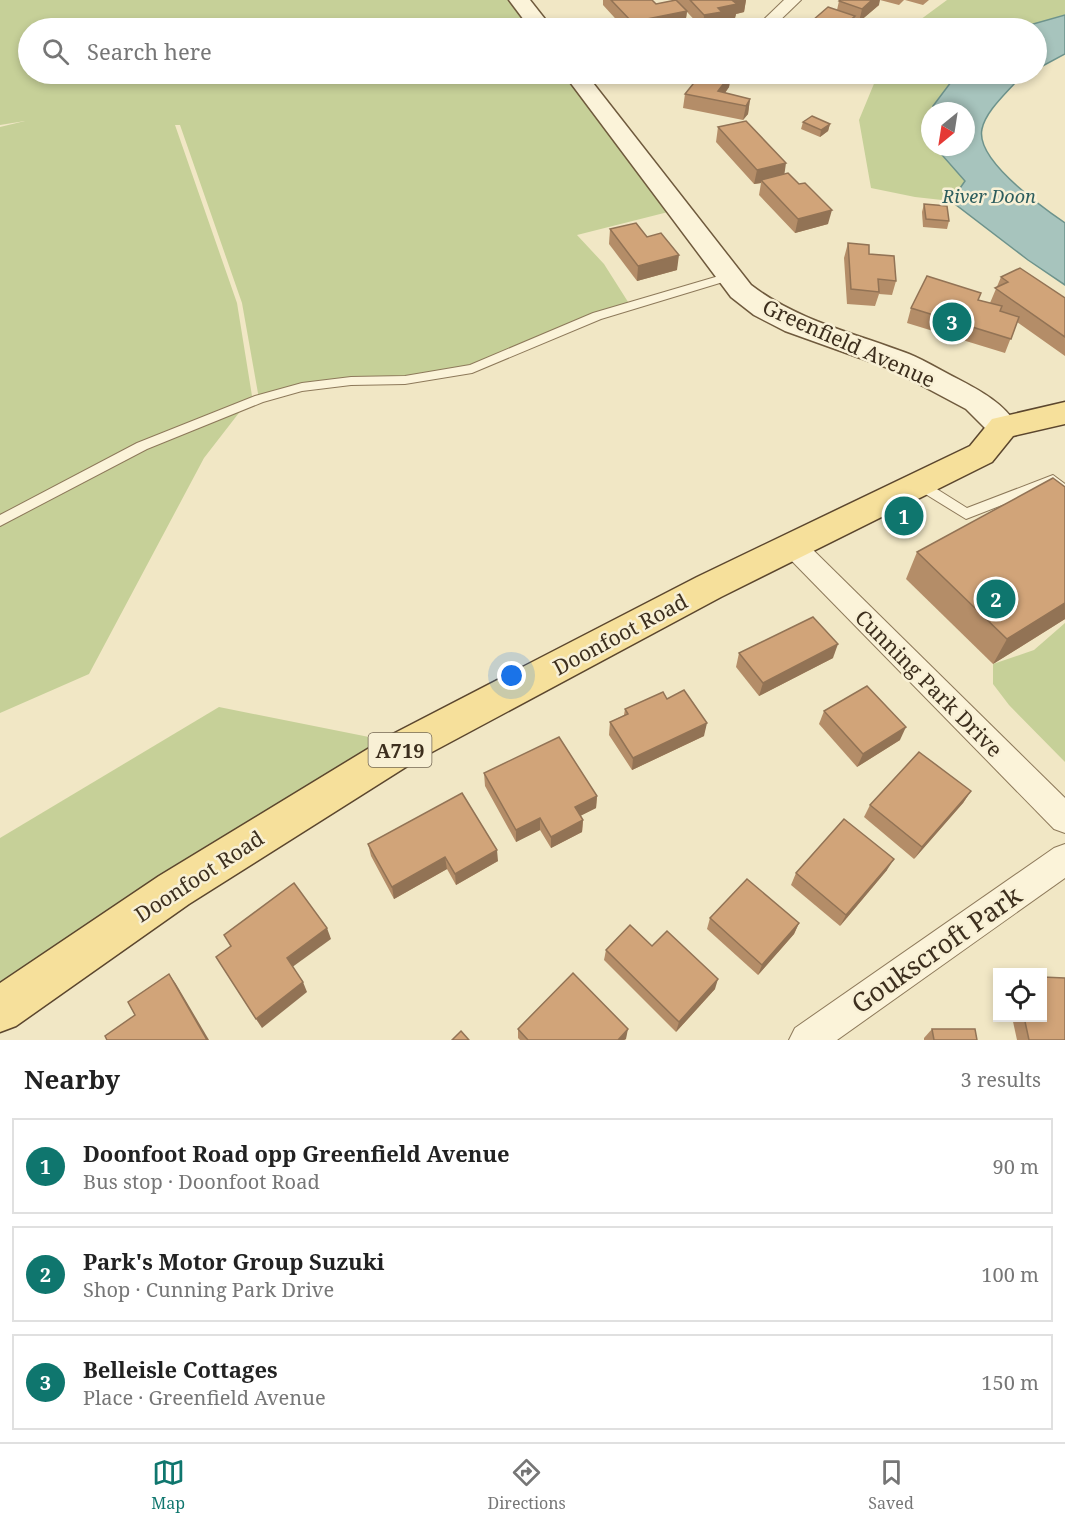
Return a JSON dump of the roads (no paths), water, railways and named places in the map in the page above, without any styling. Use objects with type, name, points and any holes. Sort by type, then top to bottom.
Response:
[{"type":"main road","points":[[1003,427],[1047,419],[1065,413]]},
{"type":"main road","name":"Doonfoot Road","points":[[0,1010],[174,890],[403,748],[709,587],[981,454],[1003,427]]},
{"type":"street","points":[[519,0],[533,18]]},
{"type":"street","points":[[774,18],[793,0]]},
{"type":"street","name":"Greenfield Avenue","points":[[591,84],[741,291],[764,309],[795,324],[901,362],[977,402],[1003,427]]},
{"type":"street","name":"Cunning Park Drive","points":[[793,546],[1065,819]]},
{"type":"street","name":"Goukscroft Park","points":[[807,1040],[1065,859]]},
{"type":"lane","points":[[0,521],[142,446],[259,399],[302,387],[351,381],[405,380],[472,369],[597,316],[729,277]]},
{"type":"lane","points":[[919,484],[966,514],[1053,480],[1065,492]]},
{"type":"water","points":[[1065,15],[1065,54],[1047,64],[1047,20]]},
{"type":"water","name":"River Doon","points":[[950,84],[1014,84],[998,101],[984,122],[983,141],[989,155],[1012,182],[1065,223],[1065,285],[1028,260],[951,201],[965,181],[943,156],[975,156],[975,102],[936,102]]},
{"type":"place","name":"Belleisle Cottages","points":[[952,322]]},
{"type":"place","name":"Doonfoot Road opp Greenfield Avenue","points":[[904,516]]},
{"type":"place","name":"Park's Motor Group Suzuki","points":[[996,599]]}]
